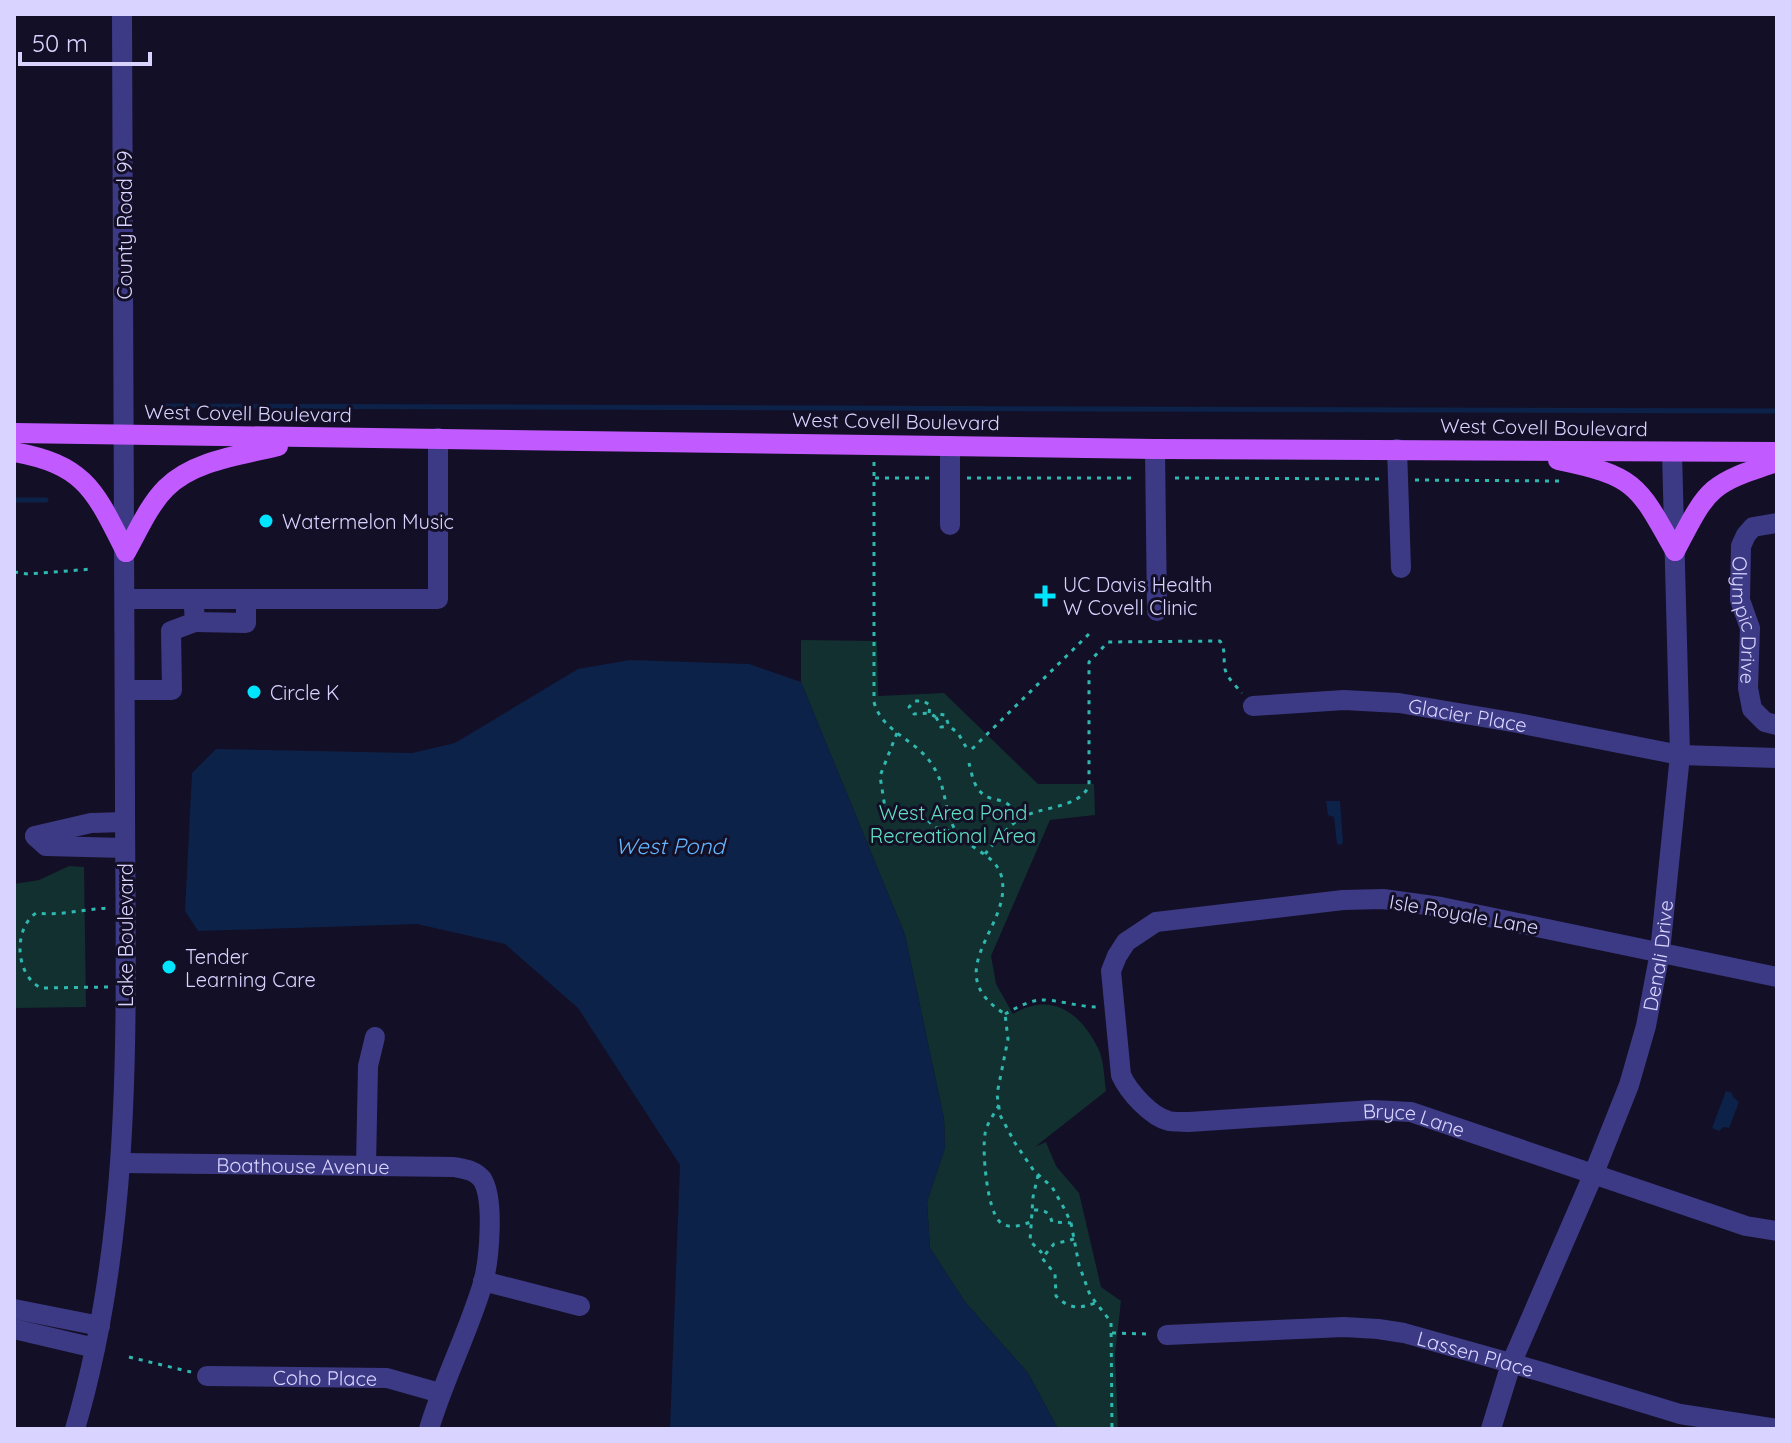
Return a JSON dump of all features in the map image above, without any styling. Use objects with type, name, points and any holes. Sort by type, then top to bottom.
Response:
[{"type":"main road","name":"West Covell Boulevard","points":[[14,433],[1155,449],[1777,452]]},
{"type":"main road","points":[[126,552],[158,499],[179,478],[222,459],[306,439]]},
{"type":"main road","points":[[1507,450],[1605,469],[1633,485],[1648,503],[1675,551]]},
{"type":"main road","points":[[14,452],[41,457],[77,475],[99,500],[126,552]]},
{"type":"main road","points":[[1675,551],[1702,500],[1714,486],[1736,475],[1777,462]]},
{"type":"street","name":"County Road 99","points":[[122,14],[126,436]]},
{"type":"street","name":"Lake Boulevard","points":[[75,1429],[100,1326],[112,1256],[121,1163],[125,987],[126,436]]},
{"type":"street","points":[[126,599],[438,599],[438,438]]},
{"type":"street","points":[[950,446],[950,525]]},
{"type":"street","points":[[1155,449],[1157,611]]},
{"type":"street","points":[[1397,449],[1401,568]]},
{"type":"street","name":"Denali Drive","points":[[1491,1429],[1511,1364],[1594,1173],[1639,1053],[1660,952],[1680,755],[1672,452]]},
{"type":"street","name":"Olympic Drive","points":[[1777,523],[1753,527],[1746,535],[1741,546],[1740,600],[1750,628],[1748,688],[1752,709],[1765,722],[1777,725]]},
{"type":"street","points":[[194,599],[195,622]]},
{"type":"street","points":[[125,690],[172,690],[171,631],[195,622],[246,623],[246,600]]},
{"type":"street","name":"Glacier Place","points":[[1253,706],[1344,700],[1399,703],[1680,755],[1777,758]]},
{"type":"street","points":[[125,822],[91,823],[35,836],[46,846],[125,848]]},
{"type":"street","name":"Isle Royale Lane","points":[[1114,1007],[1111,971],[1117,956],[1126,942],[1156,922],[1343,900],[1414,902],[1777,977]]},
{"type":"street","name":"Bryce Lane","points":[[1114,1007],[1121,1075],[1126,1087],[1165,1120],[1189,1122],[1373,1110],[1411,1112],[1746,1226],[1777,1231]]},
{"type":"street","points":[[366,1166],[368,1066],[375,1037]]},
{"type":"street","name":"Boathouse Avenue","points":[[121,1163],[454,1167],[469,1170],[481,1177],[489,1203],[483,1281]]},
{"type":"street","points":[[429,1429],[483,1281],[580,1306]]},
{"type":"street","points":[[14,1309],[100,1326]]},
{"type":"street","name":"Lassen Place","points":[[1167,1335],[1344,1327],[1404,1333],[1680,1414],[1777,1429]]},
{"type":"street","points":[[14,1329],[95,1348]]},
{"type":"street","name":"Coho Place","points":[[207,1376],[387,1378],[440,1393]]},
{"type":"path","points":[[874,444],[874,702],[877,713],[886,725],[929,759],[942,779],[951,821],[958,833],[985,854],[999,870],[1003,890],[1000,910],[981,946],[977,965],[983,995],[1005,1014]]},
{"type":"path","points":[[874,478],[1567,482]]},
{"type":"path","points":[[14,572],[28,574],[92,569]]},
{"type":"path","points":[[972,749],[1092,631]]},
{"type":"path","points":[[985,854],[1006,830],[1019,821],[1037,811],[1076,800],[1086,793],[1089,786],[1089,662],[1108,642],[1220,641],[1228,676],[1253,706]]},
{"type":"path","points":[[929,713],[930,705],[923,701],[915,701],[909,707],[914,714],[929,713],[936,717],[941,727],[949,726]]},
{"type":"path","points":[[936,717],[943,714],[966,747]]},
{"type":"path","points":[[897,733],[880,776],[886,814],[911,811],[925,817],[934,827],[958,833]]},
{"type":"path","points":[[969,763],[978,789],[991,798],[1010,803],[1019,821]]},
{"type":"path","points":[[125,908],[81,909],[63,914],[36,913],[27,923],[20,943],[21,959],[28,978],[41,988],[125,987]]},
{"type":"path","points":[[1005,1014],[1023,1004],[1041,1000],[1078,1007],[1114,1007]]},
{"type":"path","points":[[1005,1014],[1008,1039],[997,1094],[1000,1115],[1038,1175],[1052,1187],[1071,1223],[1079,1265],[1090,1295],[1111,1322],[1112,1429]]},
{"type":"path","points":[[999,1105],[985,1133],[986,1173],[993,1211],[1006,1225],[1017,1227],[1031,1222]]},
{"type":"path","points":[[1038,1175],[1030,1241],[1043,1254],[1043,1261],[1055,1274],[1056,1296],[1062,1302],[1075,1308],[1095,1303]]},
{"type":"path","points":[[1032,1210],[1045,1210],[1052,1222],[1071,1223]]},
{"type":"path","points":[[1043,1254],[1054,1244],[1074,1239]]},
{"type":"path","points":[[1112,1333],[1167,1335]]},
{"type":"path","points":[[129,1357],[207,1376]]},
{"type":"green space","name":"West Area Pond Recreational Area","points":[[801,640],[877,641],[878,696],[944,693],[1038,784],[1094,784],[1095,815],[1050,820],[991,956],[996,984],[1013,1014],[1040,1005],[1063,1009],[1073,1015],[1091,1035],[1102,1058],[1106,1091],[1035,1147],[1046,1142],[1056,1166],[1079,1193],[1101,1287],[1121,1301],[1115,1354],[1118,1429],[1058,1429],[1028,1373],[965,1302],[930,1248],[927,1202],[945,1148],[944,1119],[905,935],[801,682]]},
{"type":"green space","points":[[69,866],[84,867],[86,1007],[14,1008],[14,884],[39,880]]},
{"type":"water","name":"West Pond","points":[[630,660],[749,664],[801,682],[905,935],[944,1119],[945,1148],[927,1202],[930,1248],[965,1302],[1028,1373],[1058,1429],[670,1429],[680,1165],[578,1008],[505,944],[417,924],[198,931],[185,911],[192,773],[216,749],[412,753],[455,743],[578,669]]},
{"type":"water","points":[[1326,801],[1340,801],[1341,845],[1337,844],[1334,817],[1328,815]]},
{"type":"water","points":[[1726,1091],[1739,1102],[1729,1128],[1719,1131],[1712,1128]]},
{"type":"waterway","points":[[165,406],[1777,411]]},
{"type":"waterway","points":[[14,500],[46,500]]},
{"type":"place","name":"Watermelon Music","points":[[266,521]]},
{"type":"place","name":"UC Davis Health W Covell Clinic","points":[[1045,596]]},
{"type":"place","name":"Circle K","points":[[254,692]]},
{"type":"place","name":"Tender Learning Care","points":[[169,967]]}]
